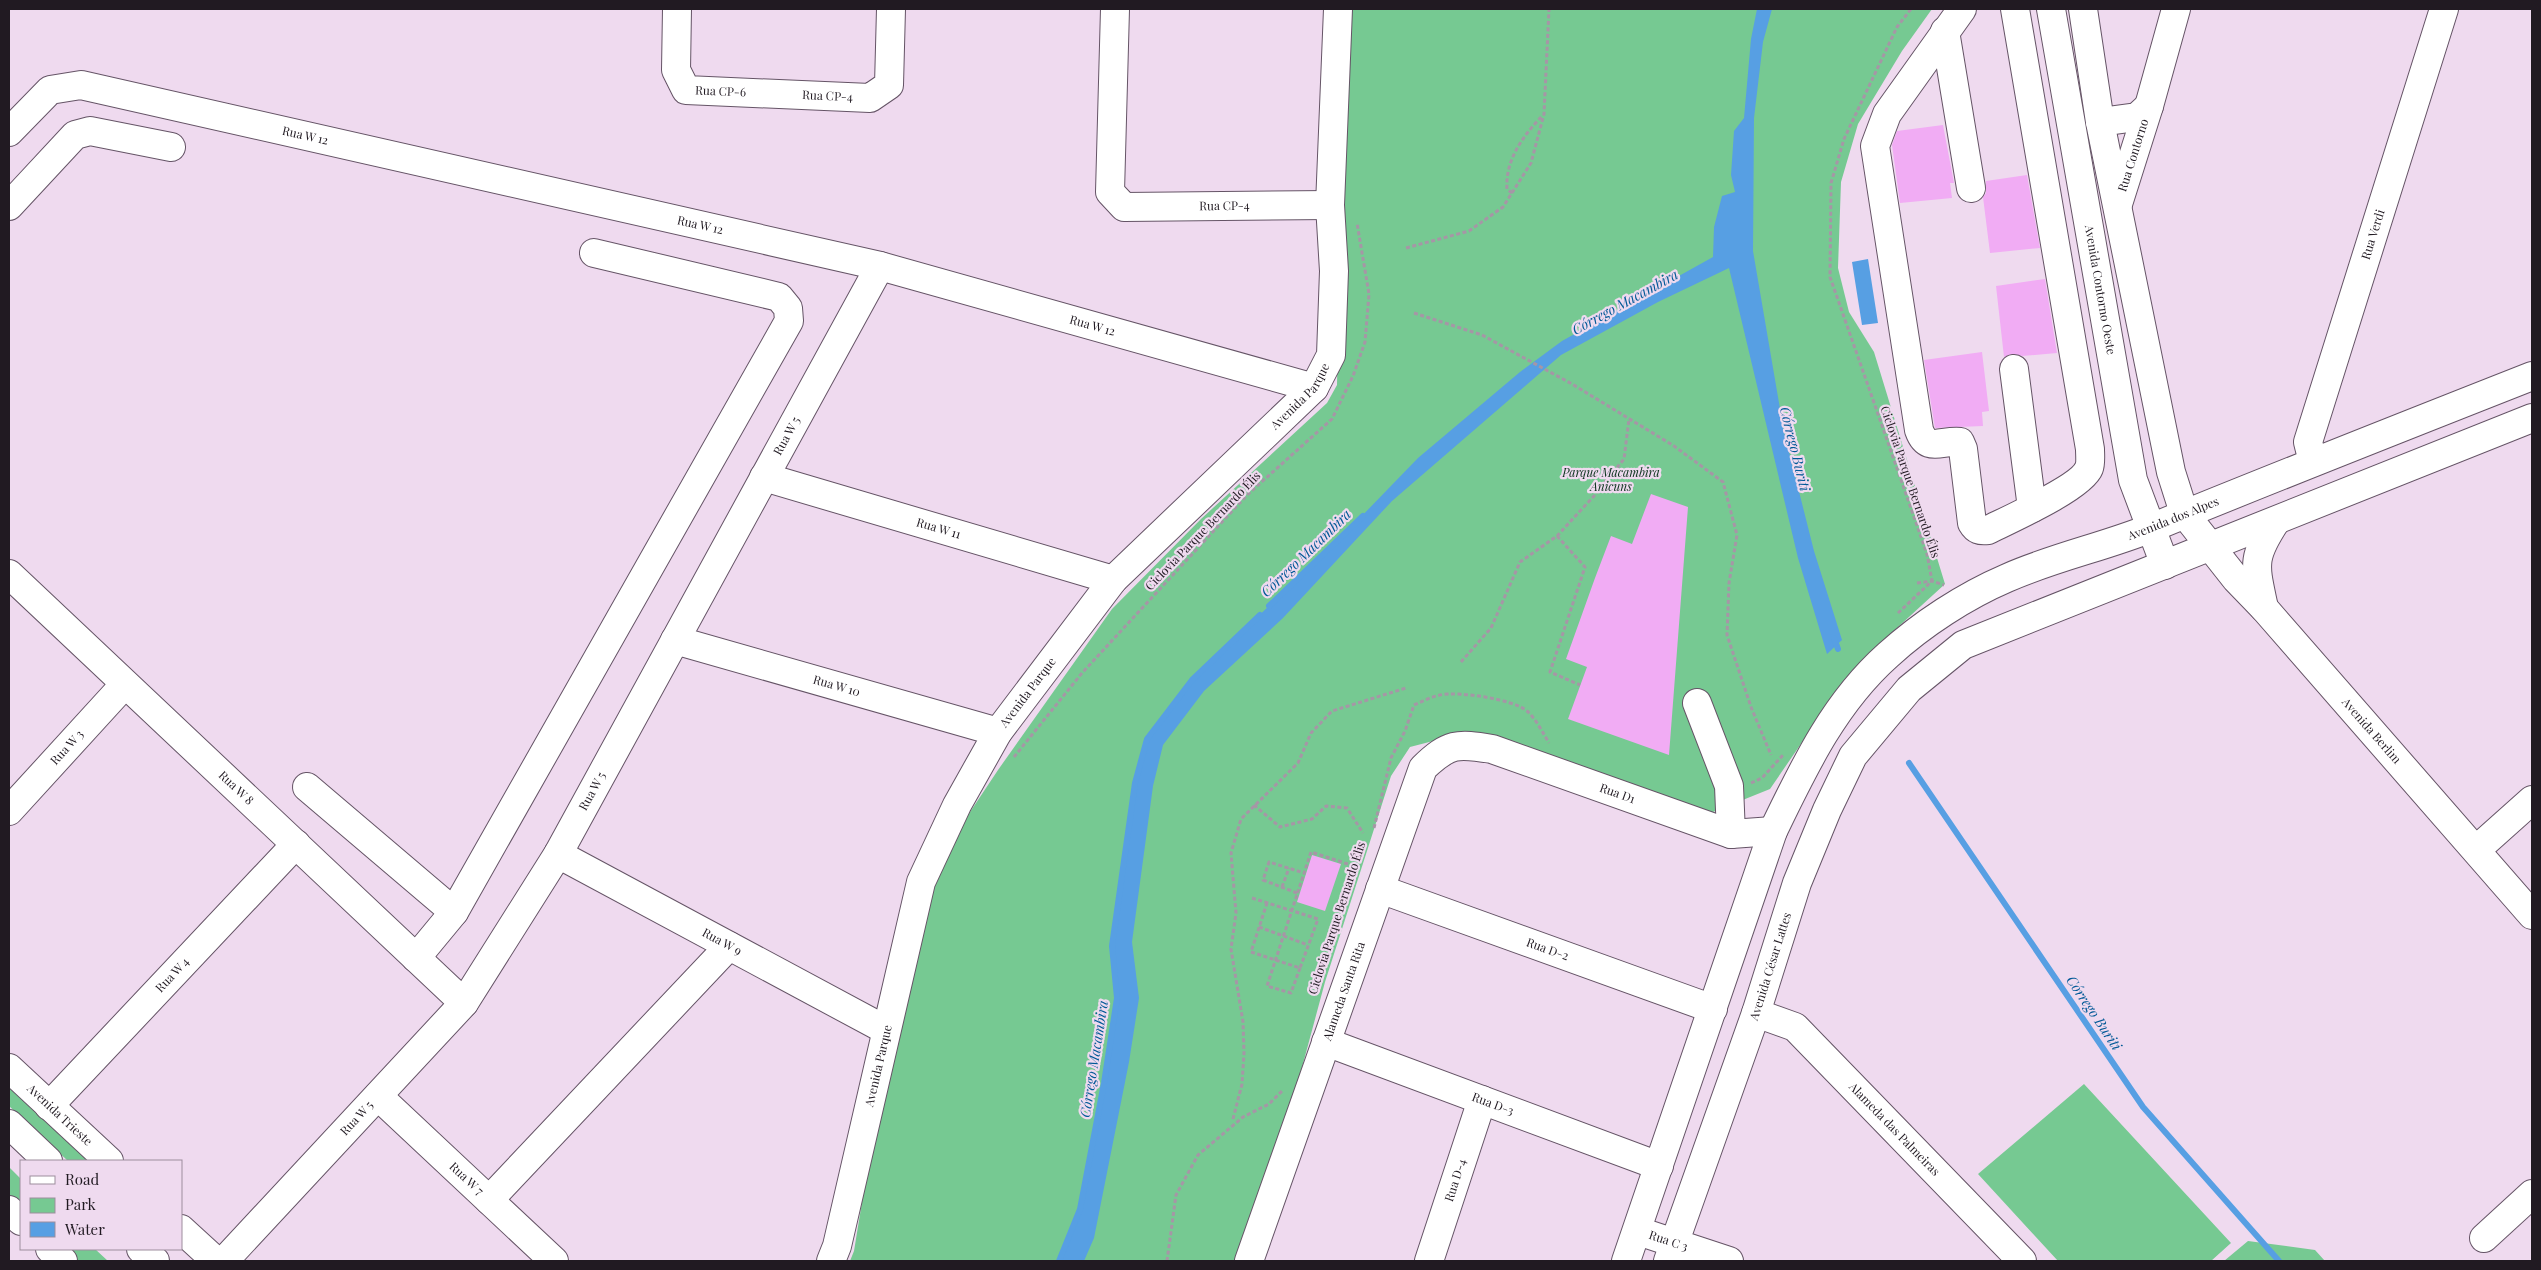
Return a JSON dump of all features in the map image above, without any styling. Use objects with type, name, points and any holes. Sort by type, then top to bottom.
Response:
[{"type":"street","name":"Rua CP-6","points":[[677,9],[676,70],[686,90],[777,94]]},
{"type":"street","name":"Rua CP-4","points":[[777,94],[870,98],[889,85],[891,9]]},
{"type":"street","name":"Rua CP-4","points":[[1115,9],[1110,192],[1124,207],[1330,205]]},
{"type":"street","points":[[1330,205],[1338,9]]},
{"type":"street","points":[[1962,9],[1887,114],[1875,146],[1919,430],[1922,438],[1927,443],[1960,442],[1963,449],[1972,523],[1976,528],[1988,530],[2079,481],[2089,468],[2090,448],[2015,9]]},
{"type":"street","name":"Avenida Contorno Oeste","points":[[2051,9],[2134,480],[2165,565]]},
{"type":"street","points":[[2083,9],[2100,122],[2171,472],[2184,513],[2210,548]]},
{"type":"street","name":"Rua Contorno","points":[[2118,204],[2149,106],[2176,9]]},
{"type":"street","name":"Rua Verdi","points":[[2313,462],[2308,442],[2444,9]]},
{"type":"street","points":[[1946,31],[1972,188]]},
{"type":"street","name":"Rua W 12","points":[[9,132],[50,90],[81,85],[880,266],[1314,388]]},
{"type":"street","name":"Rua Contorno","points":[[2100,122],[2137,117],[2149,106]]},
{"type":"street","points":[[9,206],[75,135],[90,132],[171,147]]},
{"type":"street","name":"Avenida Parque","points":[[831,1261],[837,1246],[921,882],[957,805],[998,732],[1113,580],[1314,388],[1331,355],[1334,271],[1330,205]]},
{"type":"street","points":[[2057,246],[2092,239]]},
{"type":"street","points":[[416,958],[454,912],[789,321],[788,308],[779,297],[594,253]]},
{"type":"street","name":"Rua W 5","points":[[224,1261],[464,1003],[558,854],[880,266]]},
{"type":"street","points":[[2014,369],[2032,508]]},
{"type":"street","name":"Avenida dos Alpes","points":[[1773,831],[1804,765],[1841,705],[1888,655],[1940,615],[2007,578],[2150,528],[2532,376]]},
{"type":"street","points":[[2165,565],[2532,418]]},
{"type":"street","name":"Rua W 11","points":[[764,477],[1113,580]]},
{"type":"street","points":[[2264,608],[2256,575],[2256,561],[2259,548],[2276,521]]},
{"type":"street","name":"Avenida Berlim","points":[[2210,548],[2532,915]]},
{"type":"street","name":"Avenida César Lattes","points":[[1671,1252],[1756,1013],[1797,883],[1827,810],[1853,756],[1909,689],[1963,645],[2165,565]]},
{"type":"street","name":"Rua W 8","points":[[9,574],[464,1003]]},
{"type":"street","name":"Rua W 10","points":[[675,640],[998,732]]},
{"type":"street","name":"Rua W 3","points":[[9,811],[125,684]]},
{"type":"street","points":[[1697,704],[1729,786],[1731,834]]},
{"type":"street","name":"Rua D1","points":[[1464,744],[1492,749],[1731,834],[1773,831]]},
{"type":"street","name":"Alameda Santa Rita","points":[[1250,1261],[1423,768],[1441,751],[1464,744]]},
{"type":"street","points":[[307,788],[454,912]]},
{"type":"street","points":[[2476,850],[2532,800]]},
{"type":"street","points":[[1626,1261],[1638,1231],[1773,831]]},
{"type":"street","name":"Rua W 4","points":[[49,1106],[296,844]]},
{"type":"street","name":"Rua W 9","points":[[558,854],[886,1030]]},
{"type":"street","name":"Rua D-2","points":[[1380,889],[1713,1009]]},
{"type":"street","points":[[489,1200],[729,946]]},
{"type":"street","name":"Alameda das Palmeiras","points":[[1756,1013],[1795,1027],[2022,1261]]},
{"type":"street","name":"Rua D-3","points":[[1326,1042],[1659,1166]]},
{"type":"street","name":"Avenida Trieste","points":[[9,1068],[108,1160]]},
{"type":"street","name":"Rua W 7","points":[[378,1096],[554,1261]]},
{"type":"street","name":"Rua D-4","points":[[1428,1261],[1482,1100]]},
{"type":"street","points":[[9,1124],[47,1160]]},
{"type":"street","points":[[2484,1238],[2532,1194]]},
{"type":"street","points":[[9,1210],[20,1221]]},
{"type":"street","points":[[182,1230],[216,1261]]},
{"type":"street","name":"Rua C 3","points":[[1638,1231],[1671,1252],[1729,1261]]},
{"type":"street","points":[[51,1250],[63,1261]]},
{"type":"street","points":[[143,1250],[155,1261]]},
{"type":"path","points":[[1406,248],[1469,230],[1503,207],[1531,163],[1544,114],[1549,9]]},
{"type":"path","name":"Ciclovia Parque Bernardo Élis","points":[[1896,615],[1932,581],[1927,554],[1830,277],[1831,183],[1844,139],[1897,27],[1911,9]]},
{"type":"path","points":[[1512,193],[1507,188],[1506,179],[1510,161],[1529,130],[1544,114]]},
{"type":"path","name":"Ciclovia Parque Bernardo Élis","points":[[1009,763],[1082,673],[1247,495],[1332,419],[1353,376],[1365,342],[1369,294],[1356,222]]},
{"type":"path","points":[[1414,313],[1482,335],[1572,384],[1674,446],[1722,482],[1737,535],[1729,583],[1727,636],[1750,706],[1771,755]]},
{"type":"path","points":[[1461,662],[1491,628],[1520,562],[1557,536],[1594,496],[1624,459],[1629,419]]},
{"type":"path","points":[[1557,536],[1585,568],[1550,672],[1580,685]]},
{"type":"path","points":[[1233,1119],[1242,1084],[1244,1053],[1243,1022],[1231,950],[1236,913],[1231,853],[1241,819],[1298,762],[1311,733],[1332,711],[1406,688]]},
{"type":"path","name":"Ciclovia Parque Bernardo Élis","points":[[1374,832],[1391,758],[1405,732],[1414,706],[1441,694],[1471,694],[1506,703],[1526,711],[1551,746]]},
{"type":"path","points":[[1729,794],[1762,778],[1788,747]]},
{"type":"path","points":[[1254,805],[1280,827],[1312,819],[1326,806],[1348,808],[1363,833]]},
{"type":"path","points":[[1252,898],[1292,911],[1318,919],[1291,993],[1267,986],[1275,960],[1283,936],[1292,911],[1298,893],[1311,852],[1354,866]]},
{"type":"path","points":[[1298,893],[1262,880],[1269,862],[1304,873]]},
{"type":"path","points":[[1282,887],[1288,868]]},
{"type":"path","points":[[1267,903],[1251,952],[1300,968]]},
{"type":"path","points":[[1259,927],[1308,945]]},
{"type":"path","points":[[1167,1261],[1176,1196],[1198,1155],[1244,1117],[1270,1104],[1286,1087]]},
{"type":"green space","name":"Parque Macambira Anicuns","points":[[1344,9],[1932,9],[1902,51],[1858,124],[1841,182],[1838,268],[1849,312],[1874,352],[1945,584],[1886,638],[1831,700],[1770,789],[1703,816],[1460,734],[1410,747],[1391,776],[1325,982],[1290,1112],[1236,1261],[850,1261],[854,1251],[891,1024],[940,857],[998,770],[1112,609],[1201,519],[1327,403],[1337,385]]},
{"type":"green space","points":[[2084,1084],[2231,1243],[2211,1261],[2058,1261],[1978,1174]]},
{"type":"green space","points":[[9,1085],[90,1160],[67,1160],[9,1106]]},
{"type":"green space","points":[[9,1167],[20,1178],[20,1210],[9,1199]]},
{"type":"green space","points":[[2248,1241],[2315,1250],[2325,1261],[2224,1261]]},
{"type":"green space","points":[[61,1250],[96,1250],[108,1261],[74,1261]]},
{"type":"water","points":[[1757,9],[1772,9],[1763,42],[1754,118],[1753,251],[1784,432],[1814,551],[1842,640],[1827,654],[1798,558],[1729,268],[1658,302],[1561,355],[1392,501],[1283,618],[1204,691],[1163,745],[1153,786],[1132,942],[1139,998],[1129,1062],[1094,1238],[1084,1261],[1059,1261],[1080,1209],[1104,1083],[1117,998],[1112,946],[1135,783],[1147,739],[1192,680],[1357,521],[1418,458],[1520,372],[1562,341],[1713,257],[1714,227],[1722,196],[1735,192],[1731,175],[1734,131],[1744,118],[1751,39]]},
{"type":"water","points":[[1868,259],[1878,323],[1862,325],[1852,262]]},
{"type":"building","points":[[1943,125],[1954,183],[1950,183],[1952,198],[1900,203],[1892,145],[1897,131]]},
{"type":"building","points":[[2027,175],[2040,248],[1990,253],[1983,197],[1986,193],[1986,181]]},
{"type":"building","points":[[2045,279],[2057,353],[2022,356],[2012,354],[2004,357],[1996,286]]},
{"type":"building","points":[[1982,352],[1989,411],[1982,412],[1983,426],[1935,428],[1924,360]]},
{"type":"building","points":[[1651,494],[1688,507],[1669,755],[1568,719],[1587,667],[1566,659],[1595,578],[1611,536],[1632,544]]},
{"type":"building","points":[[1312,855],[1341,864],[1325,911],[1297,902]]},
{"type":"waterway","name":"Córrego Macambira","points":[[1269,606],[1363,516]]},
{"type":"waterway","name":"Córrego Macambira","points":[[1059,1261],[1080,1209],[1104,1083],[1117,998],[1112,946],[1135,783],[1147,739],[1192,680],[1260,615]]},
{"type":"waterway","name":"Córrego Buriti","points":[[1834,638],[1838,649]]},
{"type":"waterway","name":"Córrego Buriti","points":[[1909,763],[2143,1107],[2279,1261]]}]
